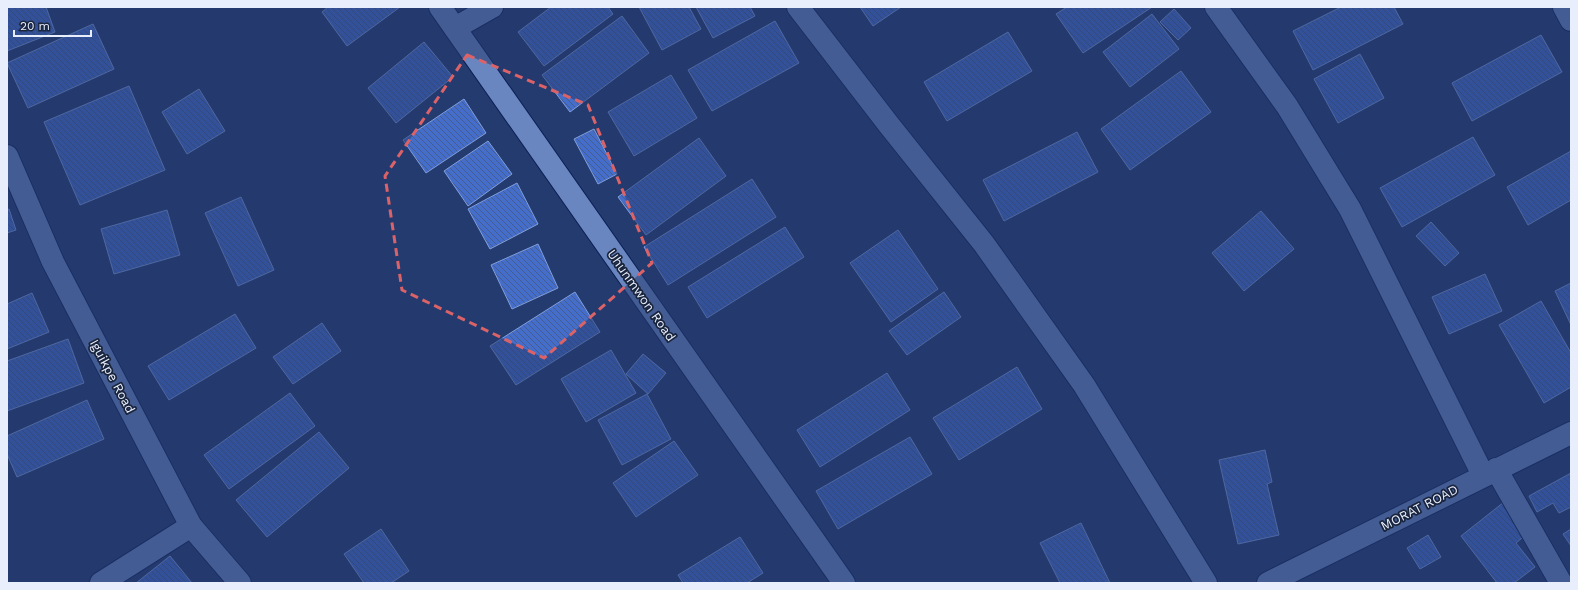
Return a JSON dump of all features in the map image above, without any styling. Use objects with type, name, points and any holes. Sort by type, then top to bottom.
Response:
[{"type":"street","name":"Uhunmwon Road","points":[[440,7],[844,583]]},
{"type":"street","points":[[455,28],[492,7]]},
{"type":"street","points":[[798,7],[889,125],[984,244],[1080,378],[1206,583]]},
{"type":"street","points":[[1216,7],[1286,106],[1350,209],[1489,472],[1561,583]]},
{"type":"street","points":[[1564,7],[1571,20]]},
{"type":"street","name":"Iguikpe Road","points":[[7,156],[53,262],[191,526],[240,583]]},
{"type":"street","name":"MORAT ROAD","points":[[1268,583],[1571,432]]},
{"type":"street","points":[[101,583],[191,526]]},
{"type":"highlighted area","points":[[467,55],[588,105],[652,263],[544,358],[402,290],[385,176]]},
{"type":"building","points":[[7,7],[46,7],[55,32],[7,51]]},
{"type":"building","points":[[328,7],[400,7],[347,46],[322,12]]},
{"type":"building","points":[[551,7],[608,7],[613,14],[544,66],[518,32]]},
{"type":"building","points":[[639,7],[689,7],[701,29],[662,50]]},
{"type":"building","points":[[696,7],[750,7],[755,16],[713,38]]},
{"type":"building","points":[[860,7],[901,7],[873,26]]},
{"type":"building","points":[[1067,7],[1152,7],[1083,53],[1056,14]]},
{"type":"building","points":[[1341,7],[1394,7],[1403,24],[1313,70],[1293,31]]},
{"type":"building","points":[[1174,9],[1191,28],[1178,40],[1160,22]]},
{"type":"building","points":[[1152,14],[1179,49],[1130,87],[1103,52]]},
{"type":"building","points":[[622,16],[649,53],[570,112],[542,75]]},
{"type":"building","points":[[775,21],[799,63],[712,111],[688,70]]},
{"type":"building","points":[[93,24],[114,69],[28,108],[7,63]]},
{"type":"building","points":[[1008,32],[1032,71],[947,121],[924,82]]},
{"type":"building","points":[[1541,35],[1562,72],[1472,121],[1452,83]]},
{"type":"building","points":[[424,42],[453,77],[396,123],[368,88]]},
{"type":"building","points":[[1360,54],[1384,98],[1338,123],[1314,79]]},
{"type":"building","points":[[1181,71],[1211,112],[1130,170],[1101,129]]},
{"type":"building","points":[[671,75],[697,118],[634,156],[608,112]]},
{"type":"building","points":[[129,86],[165,170],[80,205],[44,122]]},
{"type":"building","points":[[199,89],[225,131],[187,154],[162,112]]},
{"type":"building","points":[[464,99],[486,133],[426,173],[403,140]]},
{"type":"building","points":[[594,129],[617,174],[598,184],[574,139]]},
{"type":"building","points":[[1077,132],[1098,172],[1004,221],[983,180]]},
{"type":"building","points":[[1473,137],[1495,175],[1402,227],[1380,188]]},
{"type":"building","points":[[699,138],[726,176],[646,235],[618,197]]},
{"type":"building","points":[[488,141],[512,174],[468,206],[444,171]]},
{"type":"building","points":[[1571,151],[1571,200],[1528,225],[1507,187]]},
{"type":"building","points":[[752,179],[776,217],[668,285],[644,247]]},
{"type":"building","points":[[517,183],[538,224],[490,249],[468,209]]},
{"type":"building","points":[[241,197],[274,270],[238,286],[205,213]]},
{"type":"building","points":[[9,209],[16,230],[7,233],[7,210]]},
{"type":"building","points":[[167,210],[180,255],[114,274],[101,229]]},
{"type":"building","points":[[1261,211],[1294,249],[1244,291],[1212,253]]},
{"type":"building","points":[[1431,222],[1459,253],[1445,266],[1416,236]]},
{"type":"building","points":[[785,227],[804,257],[707,318],[688,287]]},
{"type":"building","points":[[898,230],[938,289],[891,322],[850,263]]},
{"type":"building","points":[[538,244],[558,288],[512,309],[491,265]]},
{"type":"building","points":[[1485,274],[1502,311],[1449,334],[1432,297]]},
{"type":"building","points":[[1571,283],[1571,325],[1555,291]]},
{"type":"building","points":[[575,292],[600,332],[516,385],[490,346]]},
{"type":"building","points":[[944,292],[961,317],[907,355],[889,331]]},
{"type":"building","points":[[32,293],[49,332],[7,349],[7,304]]},
{"type":"building","points":[[1541,301],[1571,353],[1571,387],[1544,403],[1499,325]]},
{"type":"building","points":[[235,314],[256,348],[169,400],[148,366]]},
{"type":"building","points":[[322,323],[341,351],[293,384],[273,357]]},
{"type":"building","points":[[68,339],[84,383],[7,411],[7,361]]},
{"type":"building","points":[[611,350],[636,393],[586,422],[561,379]]},
{"type":"building","points":[[643,354],[666,373],[648,394],[626,374]]},
{"type":"building","points":[[1017,367],[1042,409],[959,460],[933,418]]},
{"type":"building","points":[[887,373],[910,410],[820,467],[797,430]]},
{"type":"building","points":[[290,393],[315,426],[229,489],[204,455]]},
{"type":"building","points":[[647,394],[671,439],[622,465],[598,420]]},
{"type":"building","points":[[87,400],[104,439],[17,477],[7,454],[7,436]]},
{"type":"building","points":[[319,432],[349,468],[267,537],[236,500]]},
{"type":"building","points":[[910,437],[932,474],[838,529],[816,491]]},
{"type":"building","points":[[674,441],[698,475],[636,517],[613,483]]},
{"type":"building","points":[[1265,450],[1272,482],[1267,484],[1279,535],[1238,544],[1219,460]]},
{"type":"building","points":[[1571,473],[1571,507],[1559,513],[1553,503],[1537,512],[1529,496]]},
{"type":"building","points":[[1504,502],[1528,533],[1516,543],[1535,567],[1514,583],[1497,583],[1461,536]]},
{"type":"building","points":[[1081,523],[1110,583],[1060,583],[1040,543]]},
{"type":"building","points":[[381,529],[409,571],[391,583],[364,583],[344,554]]},
{"type":"building","points":[[1571,529],[1571,546],[1563,534]]},
{"type":"building","points":[[1428,535],[1441,557],[1420,569],[1407,548]]},
{"type":"building","points":[[740,537],[763,573],[747,583],[683,583],[678,575]]},
{"type":"building","points":[[170,556],[192,583],[136,583]]}]
